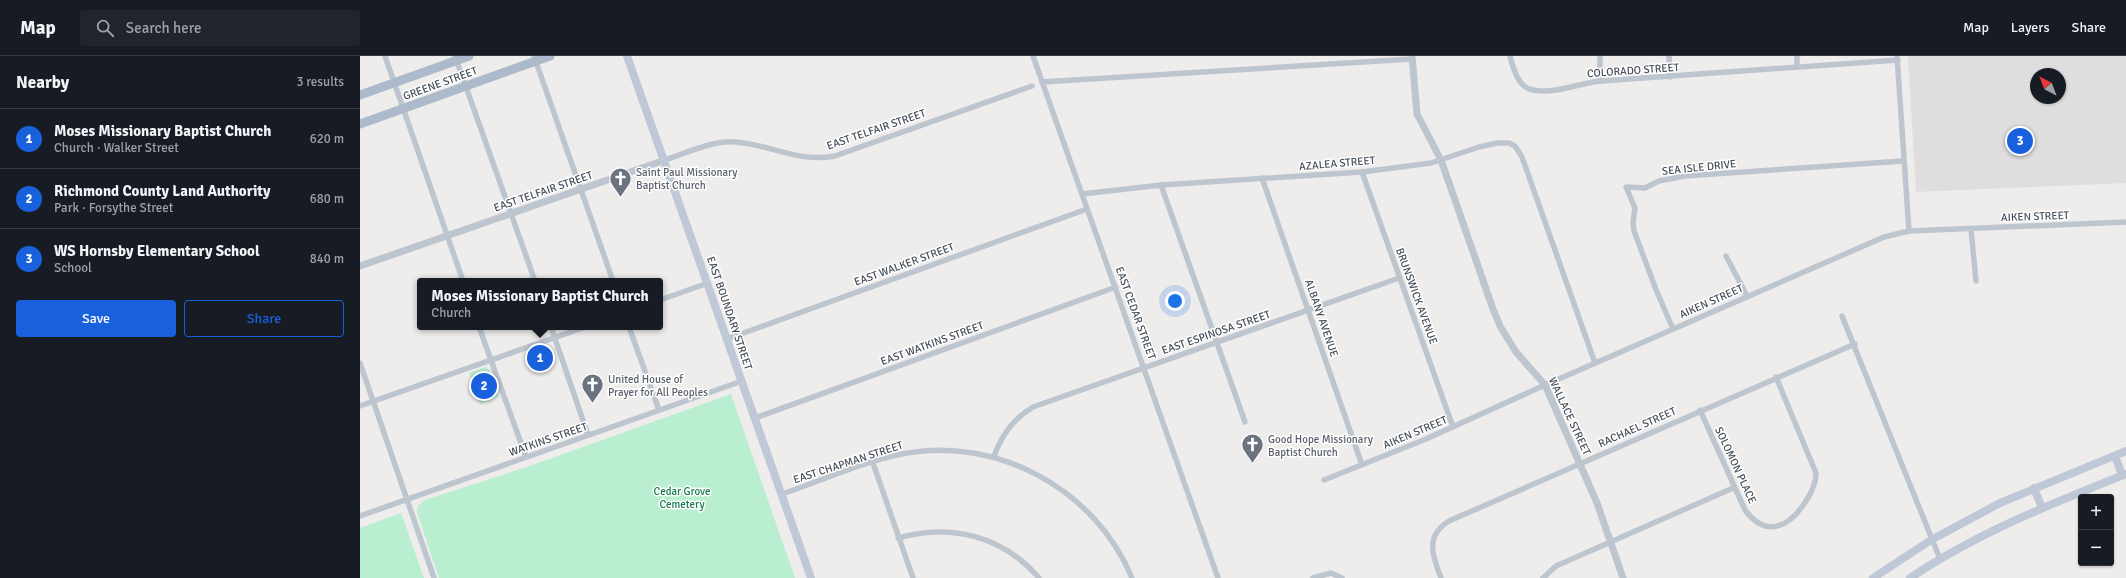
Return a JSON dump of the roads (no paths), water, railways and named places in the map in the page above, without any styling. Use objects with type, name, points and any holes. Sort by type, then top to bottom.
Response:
[{"type":"main road","name":"GREENE STREET","points":[[360,95],[455,58],[469,56]]},
{"type":"main road","name":"GREENE STREET","points":[[360,124],[465,87],[535,59],[550,56]]},
{"type":"main road","name":"EAST BOUNDARY STREET","points":[[627,56],[811,578]]},
{"type":"main road","points":[[1873,578],[1931,540],[2000,503],[2126,451]]},
{"type":"main road","points":[[1910,578],[1940,559],[1997,528],[2124,475],[2115,456]]},
{"type":"main road","points":[[2034,488],[2042,508]]},
{"type":"street","points":[[385,56],[463,278]]},
{"type":"street","name":"EAST CEDAR STREET","points":[[1032,56],[1145,368],[1218,578]]},
{"type":"street","name":"COLORADO STREET","points":[[1510,56],[1518,79],[1524,85],[1531,89],[1546,91],[1600,81],[1670,77],[1898,58]]},
{"type":"street","points":[[1600,56],[1600,81]]},
{"type":"street","points":[[1669,56],[1670,77]]},
{"type":"street","points":[[1797,56],[1798,67]]},
{"type":"street","points":[[1042,82],[1412,57]]},
{"type":"street","name":"WALLACE STREET","points":[[1412,57],[1417,114],[1441,160],[1500,326],[1516,352],[1545,385],[1597,503],[1623,578]]},
{"type":"street","points":[[455,58],[512,213],[534,278]]},
{"type":"street","points":[[1898,58],[1903,161],[1909,231]]},
{"type":"street","points":[[535,59],[612,278]]},
{"type":"street","name":"EAST TELFAIR STREET","points":[[360,266],[711,145],[728,142],[744,143],[804,158],[817,159],[835,156],[1032,86]]},
{"type":"street","name":"AZALEA STREET","points":[[1082,194],[1161,185],[1362,172],[1425,164],[1490,144],[1509,143],[1515,146],[1522,157],[1596,363]]},
{"type":"street","name":"SEA ISLE DRIVE","points":[[1673,329],[1634,231],[1633,223],[1635,208],[1626,187],[1645,188],[1659,181],[1685,176],[1903,161]]},
{"type":"street","name":"BRUNSWICK AVENUE","points":[[1362,172],[1453,427]]},
{"type":"street","name":"ALBANY AVENUE","points":[[1262,178],[1362,465]]},
{"type":"street","points":[[1161,185],[1245,422]]},
{"type":"street","name":"EAST WALKER STREET","points":[[727,339],[1087,209]]},
{"type":"street","name":"AIKEN STREET","points":[[1324,480],[1453,427],[1878,239],[1909,231],[2126,222]]},
{"type":"street","points":[[1971,229],[1976,281]]},
{"type":"street","points":[[1726,256],[1747,296]]},
{"type":"street","name":"EAST ESPINOSA STREET","points":[[994,456],[1011,424],[1016,418],[1033,407],[1399,278]]},
{"type":"street","points":[[663,299],[708,283]]},
{"type":"street","name":"EAST WATKINS STREET","points":[[755,418],[1116,287]]},
{"type":"street","points":[[1842,316],[1855,344],[1931,540],[1940,559]]},
{"type":"street","points":[[480,330],[526,457]]},
{"type":"street","points":[[552,330],[588,436]]},
{"type":"street","points":[[360,406],[576,330]]},
{"type":"street","points":[[630,330],[659,410]]},
{"type":"street","name":"RACHAEL STREET","points":[[1441,578],[1432,551],[1434,537],[1438,529],[1449,521],[1580,462],[1855,344]]},
{"type":"street","points":[[360,363],[434,578]]},
{"type":"street","name":"SOLOMON PLACE","points":[[1700,410],[1733,488],[1745,510],[1755,521],[1765,526],[1777,527],[1786,524],[1801,509],[1815,484],[1816,473],[1812,460],[1776,377]]},
{"type":"street","name":"WATKINS STREET","points":[[360,516],[742,380]]},
{"type":"street","name":"EAST CHAPMAN STREET","points":[[782,494],[902,454],[924,451],[962,452],[994,456],[1034,472],[1076,500],[1109,536],[1132,578]]},
{"type":"street","points":[[873,463],[913,578]]},
{"type":"street","points":[[1543,578],[1556,566],[1733,488]]},
{"type":"street","points":[[898,538],[947,531],[978,536],[1014,554],[1039,578]]},
{"type":"street","points":[[1313,578],[1326,574],[1340,576]]},
{"type":"place","name":"WS Hornsby Elementary School","points":[[2020,141]]},
{"type":"place","name":"Saint Paul Missionary Baptist Church","points":[[620,198]]},
{"type":"place","name":"Moses Missionary Baptist Church","points":[[540,358]]},
{"type":"place","name":"Richmond County Land Authority","points":[[484,386]]},
{"type":"place","name":"United House of Prayer for All Peoples","points":[[593,404]]},
{"type":"place","name":"Good Hope Missionary Baptist Church","points":[[1252,464]]},
{"type":"park label","name":"Cedar Grove Cemetery","points":[[682,497]]}]
